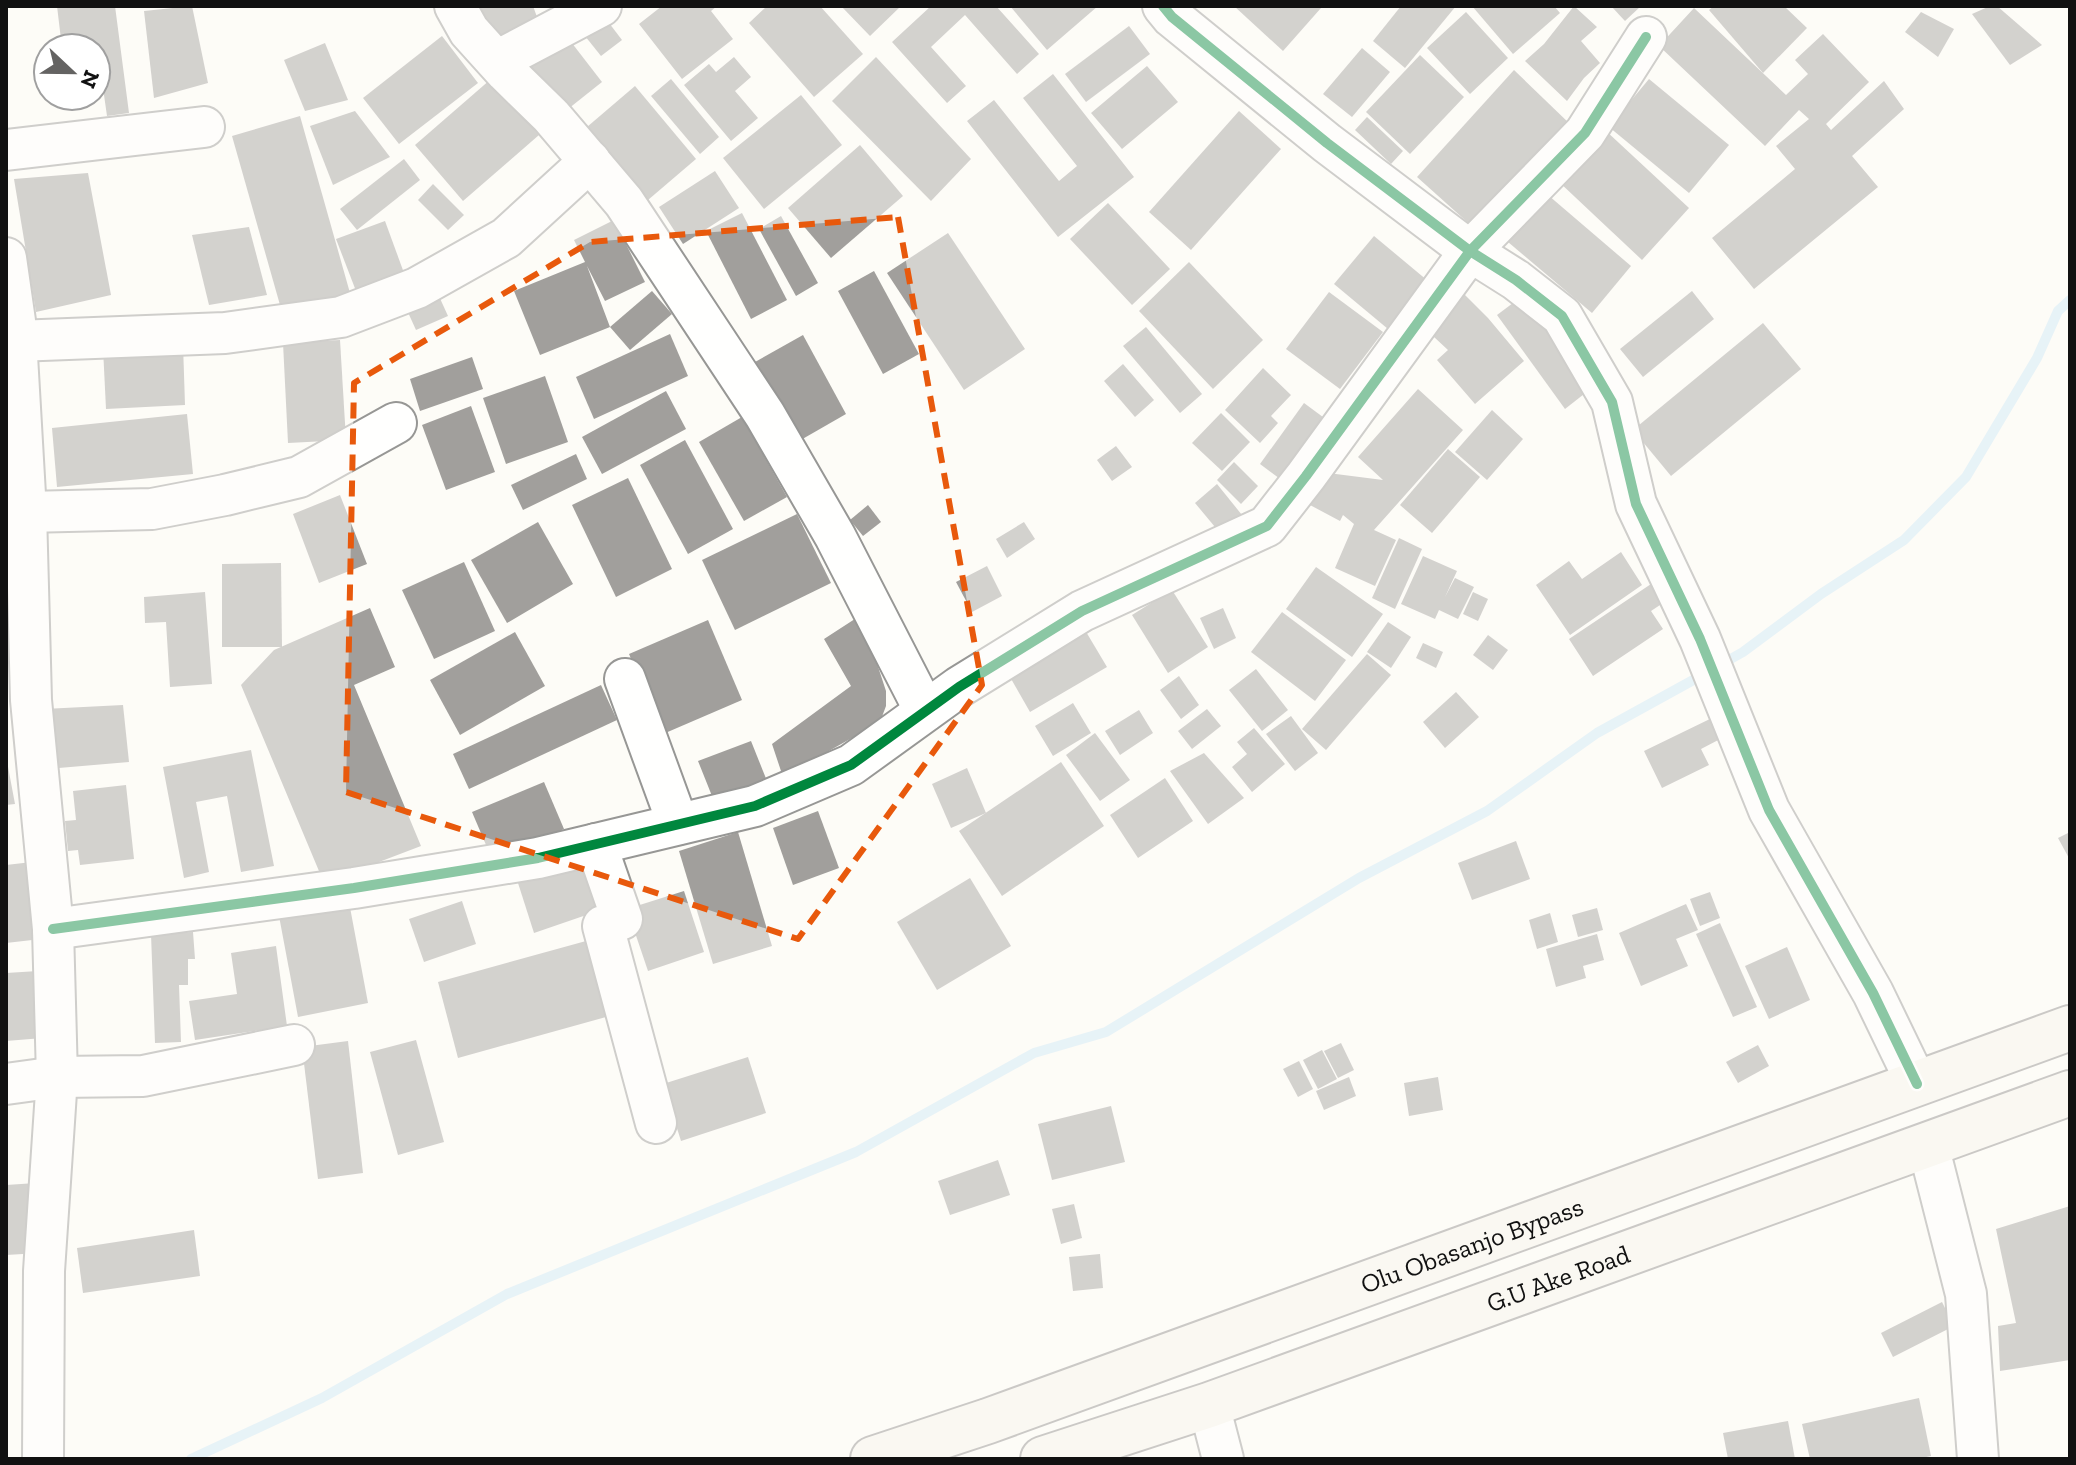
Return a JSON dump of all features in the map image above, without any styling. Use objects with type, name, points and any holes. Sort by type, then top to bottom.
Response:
[{"type":"main road","name":"Olu Obasanjo Bypass","points":[[873,1459],[988,1421],[2070,1028]]},
{"type":"main road","name":"G.U Ake Road","points":[[1043,1459],[1209,1405],[2070,1093]]},
{"type":"street","points":[[455,6],[469,31],[551,116],[624,202],[765,415],[835,536],[925,711]]},
{"type":"street","points":[[497,61],[601,6]]},
{"type":"street","points":[[1163,6],[1172,17],[1327,143],[1562,316],[1612,402],[1636,504],[1700,639],[1769,810],[1873,993],[1917,1084]]},
{"type":"street","points":[[53,929],[369,886],[538,858],[755,806],[851,765],[959,687],[1082,611],[1267,526],[1470,251],[1585,133],[1646,37]]},
{"type":"street","points":[[6,150],[204,127]]},
{"type":"street","points":[[16,341],[225,333],[341,317],[417,288],[506,238],[590,161]]},
{"type":"street","points":[[7,267],[16,341],[12,395],[19,497],[18,648],[31,700],[53,929],[57,1077],[44,1271],[43,1459]]},
{"type":"street","points":[[19,497],[152,509],[225,495],[299,477],[396,423]]},
{"type":"street","points":[[625,679],[678,824]]},
{"type":"street","points":[[596,844],[622,919],[603,926],[656,1123]]},
{"type":"street","points":[[6,1084],[57,1077],[143,1076],[294,1045]]},
{"type":"street","points":[[1928,1145],[1966,1294],[1978,1459]]},
{"type":"street","points":[[1209,1405],[1223,1459]]},
{"type":"highlighted area","points":[[898,217],[982,685],[798,939],[346,792],[354,383],[590,242]]},
{"type":"building","points":[[57,6],[115,6],[129,113],[107,116],[106,112],[112,112],[112,32],[60,32]]},
{"type":"building","points":[[192,6],[208,83],[154,98],[144,11]]},
{"type":"building","points":[[480,6],[533,6],[540,25],[494,43]]},
{"type":"building","points":[[662,6],[717,6],[711,11],[733,39],[682,79],[639,24]]},
{"type":"building","points":[[767,6],[820,6],[863,54],[814,97],[749,23]]},
{"type":"building","points":[[841,6],[901,6],[870,36]]},
{"type":"building","points":[[931,6],[996,6],[1039,54],[1017,74],[965,15],[931,47],[966,86],[947,103],[892,42]]},
{"type":"building","points":[[1010,6],[1098,6],[1047,50]]},
{"type":"building","points":[[1234,6],[1318,6],[1321,8],[1283,51]]},
{"type":"building","points":[[1401,6],[1456,6],[1405,68],[1373,41]]},
{"type":"building","points":[[1472,6],[1554,6],[1560,13],[1513,54]]},
{"type":"building","points":[[1574,6],[1597,27],[1581,41],[1600,63],[1567,101],[1525,61],[1544,44]]},
{"type":"building","points":[[1611,6],[1641,6],[1625,21]]},
{"type":"building","points":[[1714,6],[1784,6],[1807,28],[1763,73],[1709,10]]},
{"type":"building","points":[[1997,6],[2042,45],[2010,65],[1972,14]]},
{"type":"building","points":[[1694,8],[1786,95],[1808,74],[1795,60],[1823,34],[1869,82],[1826,124],[1831,130],[1884,81],[1904,109],[1852,156],[1878,187],[1754,289],[1712,238],[1795,169],[1776,146],[1809,119],[1799,110],[1765,146],[1659,46]]},
{"type":"building","points":[[1466,12],[1508,58],[1470,94],[1427,48]]},
{"type":"building","points":[[1921,12],[1954,29],[1938,57],[1905,32]]},
{"type":"building","points":[[606,19],[622,40],[601,56],[585,36]]},
{"type":"building","points":[[1129,26],[1150,54],[1086,102],[1065,74]]},
{"type":"building","points":[[442,36],[478,83],[399,144],[363,98]]},
{"type":"building","points":[[568,38],[602,82],[563,113],[528,70]]},
{"type":"building","points":[[325,43],[348,100],[305,111],[284,60]]},
{"type":"building","points":[[1362,48],[1390,72],[1352,117],[1323,94]]},
{"type":"building","points":[[1420,55],[1464,97],[1410,154],[1366,112]]},
{"type":"building","points":[[734,57],[751,77],[735,91],[758,118],[731,141],[684,85],[709,64],[716,72]]},
{"type":"building","points":[[876,57],[971,159],[931,201],[832,101]]},
{"type":"building","points":[[1147,66],[1178,102],[1122,149],[1091,113]]},
{"type":"building","points":[[1514,70],[1571,125],[1475,229],[1417,177]]},
{"type":"building","points":[[1053,74],[1134,177],[1058,237],[967,121],[994,100],[1059,181],[1077,166],[1023,98]]},
{"type":"building","points":[[491,79],[539,135],[463,201],[415,145]]},
{"type":"building","points":[[671,79],[719,137],[700,154],[651,96]]},
{"type":"building","points":[[1649,79],[1729,145],[1689,193],[1609,127]]},
{"type":"building","points":[[635,86],[696,159],[648,200],[587,127]]},
{"type":"building","points":[[801,95],[842,145],[764,209],[723,158]]},
{"type":"building","points":[[355,111],[390,157],[333,185],[310,126]]},
{"type":"building","points":[[1239,111],[1281,149],[1191,250],[1149,212]]},
{"type":"building","points":[[300,116],[350,293],[282,312],[232,136]]},
{"type":"building","points":[[1367,117],[1403,151],[1391,164],[1355,130]]},
{"type":"building","points":[[1605,130],[1689,208],[1642,260],[1558,181]]},
{"type":"building","points":[[860,145],[903,196],[831,258],[788,208]]},
{"type":"building","points":[[404,159],[420,180],[357,230],[340,209]]},
{"type":"building","points":[[715,171],[739,208],[683,244],[659,207]]},
{"type":"building","points":[[88,173],[111,295],[36,312],[14,179]]},
{"type":"building","points":[[433,184],[464,215],[448,230],[418,200]]},
{"type":"building","points":[[1548,195],[1631,266],[1592,313],[1508,242]]},
{"type":"building","points":[[1108,203],[1170,269],[1132,305],[1070,239]]},
{"type":"building","points":[[742,213],[787,300],[751,319],[706,231]]},
{"type":"building","points":[[781,216],[818,283],[796,296],[759,229]]},
{"type":"building","points":[[614,220],[645,282],[605,301],[587,266],[610,327],[540,355],[514,291],[585,262],[574,240]]},
{"type":"building","points":[[385,221],[404,273],[356,291],[336,239]]},
{"type":"building","points":[[249,227],[267,295],[209,305],[192,235]]},
{"type":"building","points":[[948,233],[1025,349],[964,390],[887,273]]},
{"type":"building","points":[[1374,236],[1428,281],[1388,329],[1334,284]]},
{"type":"building","points":[[1189,262],[1263,340],[1213,389],[1139,311]]},
{"type":"building","points":[[874,271],[919,354],[883,374],[838,291]]},
{"type":"building","points":[[1456,286],[1524,361],[1475,404],[1437,360],[1448,350],[1420,324]]},
{"type":"building","points":[[652,291],[672,314],[630,350],[610,327]]},
{"type":"building","points":[[1692,291],[1714,319],[1643,377],[1620,349]]},
{"type":"building","points":[[1329,292],[1383,332],[1340,389],[1286,349]]},
{"type":"building","points":[[438,294],[448,316],[416,330],[406,308]]},
{"type":"building","points":[[1525,294],[1593,387],[1565,409],[1497,315]]},
{"type":"building","points":[[1763,323],[1801,369],[1671,476],[1633,430]]},
{"type":"building","points":[[1146,327],[1202,394],[1180,413],[1123,346]]},
{"type":"building","points":[[670,334],[688,376],[594,419],[576,377]]},
{"type":"building","points":[[803,335],[846,414],[799,441],[755,362]]},
{"type":"building","points":[[340,340],[346,440],[288,443],[283,343]]},
{"type":"building","points":[[183,344],[185,405],[106,409],[103,348]]},
{"type":"building","points":[[472,357],[483,389],[420,411],[410,379]]},
{"type":"building","points":[[1123,364],[1154,400],[1135,417],[1104,381]]},
{"type":"building","points":[[1263,368],[1291,395],[1271,416],[1278,423],[1260,443],[1225,410]]},
{"type":"building","points":[[545,376],[568,442],[506,464],[483,398]]},
{"type":"building","points":[[1418,389],[1463,430],[1374,530],[1396,540],[1375,586],[1335,568],[1354,524],[1343,515],[1340,521],[1310,505],[1328,473],[1383,480],[1358,457]]},
{"type":"building","points":[[666,391],[686,429],[602,474],[582,437]]},
{"type":"building","points":[[1304,403],[1331,423],[1287,484],[1260,464]]},
{"type":"building","points":[[471,406],[495,472],[446,490],[422,425]]},
{"type":"building","points":[[1492,410],[1523,439],[1487,480],[1455,452]]},
{"type":"building","points":[[1221,413],[1250,442],[1222,471],[1192,443]]},
{"type":"building","points":[[187,414],[193,474],[57,487],[52,428]]},
{"type":"building","points":[[742,417],[787,497],[744,521],[699,442]]},
{"type":"building","points":[[685,440],[733,529],[688,554],[640,465]]},
{"type":"building","points":[[1116,446],[1132,467],[1112,481],[1097,460]]},
{"type":"building","points":[[1448,449],[1480,477],[1432,533],[1400,505]]},
{"type":"building","points":[[576,454],[587,479],[523,510],[511,485]]},
{"type":"building","points":[[1234,462],[1258,486],[1241,504],[1217,480]]},
{"type":"building","points":[[628,478],[672,569],[616,597],[572,505]]},
{"type":"building","points":[[1217,484],[1242,515],[1220,533],[1195,503]]},
{"type":"building","points":[[340,495],[367,564],[319,583],[293,514]]},
{"type":"building","points":[[868,505],[881,522],[863,536],[850,520]]},
{"type":"building","points":[[797,514],[831,583],[735,630],[702,560]]},
{"type":"building","points":[[538,522],[573,584],[507,623],[471,560]]},
{"type":"building","points":[[1024,522],[1035,539],[1007,558],[996,539]]},
{"type":"building","points":[[1399,538],[1422,549],[1395,609],[1372,598]]},
{"type":"building","points":[[1621,552],[1642,585],[1570,635],[1536,585],[1569,561],[1582,579]]},
{"type":"building","points":[[1423,556],[1457,571],[1445,597],[1455,578],[1474,587],[1458,619],[1439,610],[1435,619],[1401,604]]},
{"type":"building","points":[[464,562],[495,631],[434,659],[402,590]]},
{"type":"building","points":[[281,563],[282,647],[222,647],[222,564]]},
{"type":"building","points":[[987,566],[1002,596],[972,612],[956,582]]},
{"type":"building","points":[[1316,567],[1383,614],[1352,657],[1286,609]]},
{"type":"building","points":[[1654,582],[1666,601],[1651,611],[1663,629],[1593,676],[1569,639]]},
{"type":"building","points":[[1172,590],[1208,647],[1168,673],[1132,615]]},
{"type":"building","points":[[205,592],[212,684],[170,687],[166,622],[145,623],[144,597]]},
{"type":"building","points":[[1473,592],[1488,599],[1478,621],[1463,614]]},
{"type":"building","points":[[370,608],[395,667],[354,685],[421,846],[324,883],[241,685],[274,650]]},
{"type":"building","points":[[1223,608],[1236,638],[1214,649],[1200,618]]},
{"type":"building","points":[[1282,612],[1346,660],[1315,701],[1251,652]]},
{"type":"building","points":[[861,615],[886,691],[886,706],[880,722],[783,777],[772,744],[851,686],[824,639]]},
{"type":"building","points":[[708,620],[742,700],[663,734],[629,654]]},
{"type":"building","points":[[1388,622],[1411,637],[1391,668],[1367,652]]},
{"type":"building","points":[[1082,625],[1107,667],[1030,712],[1006,670]]},
{"type":"building","points":[[515,632],[545,686],[460,735],[430,680]]},
{"type":"building","points":[[1488,635],[1508,650],[1493,670],[1473,655]]},
{"type":"building","points":[[1423,643],[1443,652],[1436,668],[1416,658]]},
{"type":"building","points":[[1367,654],[1391,675],[1326,750],[1302,729]]},
{"type":"building","points":[[1256,669],[1288,710],[1262,731],[1229,690]]},
{"type":"building","points":[[1179,676],[1199,705],[1181,719],[1160,690]]},
{"type":"building","points":[[601,685],[617,720],[469,789],[453,754]]},
{"type":"building","points":[[1456,692],[1479,717],[1445,748],[1423,722]]},
{"type":"building","points":[[1073,703],[1091,733],[1053,756],[1035,726]]},
{"type":"building","points":[[123,705],[129,762],[47,769],[44,709]]},
{"type":"building","points":[[1207,709],[1221,726],[1192,749],[1178,731]]},
{"type":"building","points":[[1139,710],[1153,733],[1120,755],[1105,731]]},
{"type":"building","points":[[1291,716],[1318,753],[1295,771],[1266,734]]},
{"type":"building","points":[[1714,717],[1724,737],[1701,749],[1709,765],[1662,788],[1644,751]]},
{"type":"building","points":[[1254,728],[1285,764],[1252,792],[1232,767],[1247,754],[1237,742]]},
{"type":"building","points":[[1095,733],[1130,780],[1100,801],[1066,755]]},
{"type":"building","points":[[751,741],[767,781],[714,801],[698,761]]},
{"type":"building","points":[[251,750],[274,866],[241,872],[227,796],[196,802],[209,872],[184,878],[163,767]]},
{"type":"building","points":[[1204,753],[1244,798],[1208,824],[1170,771]]},
{"type":"building","points":[[6,756],[15,804],[6,805]]},
{"type":"building","points":[[1061,762],[1104,826],[1002,896],[959,831]]},
{"type":"building","points":[[967,768],[986,813],[951,828],[932,784]]},
{"type":"building","points":[[1165,778],[1193,821],[1138,858],[1110,815]]},
{"type":"building","points":[[544,782],[564,829],[492,859],[472,812]]},
{"type":"building","points":[[126,785],[134,859],[80,865],[78,850],[68,851],[65,821],[76,820],[73,791]]},
{"type":"building","points":[[818,811],[839,868],[793,885],[773,828]]},
{"type":"building","points":[[738,832],[772,946],[713,964],[679,851]]},
{"type":"building","points":[[2070,832],[2070,860],[2058,838]]},
{"type":"building","points":[[1516,841],[1530,879],[1472,900],[1458,863]]},
{"type":"building","points":[[32,862],[41,939],[6,943],[6,865]]},
{"type":"building","points":[[582,862],[598,911],[534,933],[518,883]]},
{"type":"building","points":[[970,878],[1011,946],[937,990],[897,922]]},
{"type":"building","points":[[684,891],[704,952],[648,971],[627,909]]},
{"type":"building","points":[[1710,892],[1720,918],[1700,926],[1690,899]]},
{"type":"building","points":[[462,901],[476,944],[424,962],[409,919]]},
{"type":"building","points":[[349,902],[368,1003],[298,1017],[279,916]]},
{"type":"building","points":[[1686,904],[1698,930],[1676,939],[1688,966],[1641,986],[1619,933]]},
{"type":"building","points":[[1597,908],[1603,930],[1578,937],[1572,915]]},
{"type":"building","points":[[1550,913],[1558,942],[1537,949],[1529,920]]},
{"type":"building","points":[[1720,923],[1757,1007],[1733,1017],[1696,934]]},
{"type":"building","points":[[193,932],[195,959],[188,959],[188,985],[179,985],[181,1042],[155,1043],[151,934]]},
{"type":"building","points":[[1597,934],[1604,960],[1583,966],[1586,978],[1556,987],[1546,949]]},
{"type":"building","points":[[586,941],[606,1017],[458,1058],[438,982]]},
{"type":"building","points":[[276,946],[287,1026],[195,1040],[189,1001],[237,994],[231,953]]},
{"type":"building","points":[[1787,947],[1810,1000],[1769,1019],[1745,966]]},
{"type":"building","points":[[38,971],[43,1038],[6,1041],[6,973]]},
{"type":"building","points":[[416,1040],[444,1142],[398,1155],[370,1052]]},
{"type":"building","points":[[348,1041],[363,1173],[318,1179],[302,1047]]},
{"type":"building","points":[[1341,1043],[1354,1070],[1338,1078],[1324,1051]]},
{"type":"building","points":[[1758,1045],[1769,1066],[1738,1083],[1726,1062]]},
{"type":"building","points":[[1322,1050],[1337,1079],[1318,1089],[1303,1060]]},
{"type":"building","points":[[748,1057],[766,1113],[681,1141],[663,1084]]},
{"type":"building","points":[[1299,1061],[1313,1089],[1298,1097],[1283,1069]]},
{"type":"building","points":[[1349,1077],[1356,1096],[1324,1110],[1316,1091]]},
{"type":"building","points":[[1438,1077],[1443,1110],[1409,1116],[1404,1083]]},
{"type":"building","points":[[1111,1106],[1125,1162],[1052,1180],[1038,1124]]},
{"type":"building","points":[[998,1160],[1010,1195],[950,1215],[938,1181]]},
{"type":"building","points":[[36,1183],[40,1253],[6,1255],[6,1185]]},
{"type":"building","points":[[1074,1204],[1082,1238],[1061,1244],[1052,1209]]},
{"type":"building","points":[[2070,1206],[2070,1360],[2000,1371],[1998,1326],[2016,1323],[1996,1229]]},
{"type":"building","points":[[194,1230],[200,1276],[83,1293],[77,1248]]},
{"type":"building","points":[[1100,1254],[1103,1288],[1073,1291],[1069,1257]]},
{"type":"building","points":[[1942,1302],[1954,1326],[1893,1357],[1881,1333]]},
{"type":"building","points":[[1919,1398],[1931,1456],[1917,1459],[1810,1459],[1802,1424]]},
{"type":"building","points":[[1788,1421],[1795,1459],[1728,1459],[1723,1433]]},
{"type":"waterway","points":[[1720,665],[1904,540],[1966,477],[2037,358],[2058,311],[2070,300]]},
{"type":"waterway","points":[[191,1459],[322,1398],[507,1294],[856,1152],[1034,1053],[1106,1032],[1359,878],[1487,811],[1597,733],[1706,673]]},
{"type":"cycle path","points":[[1163,6],[1172,17],[1327,143],[1562,316],[1612,402],[1636,504],[1700,639],[1769,810],[1873,993],[1917,1084]]},
{"type":"cycle path","points":[[53,929],[354,888],[538,858],[755,806],[851,765],[959,687],[1082,611],[1267,526],[1470,251],[1585,133],[1646,37]]}]
